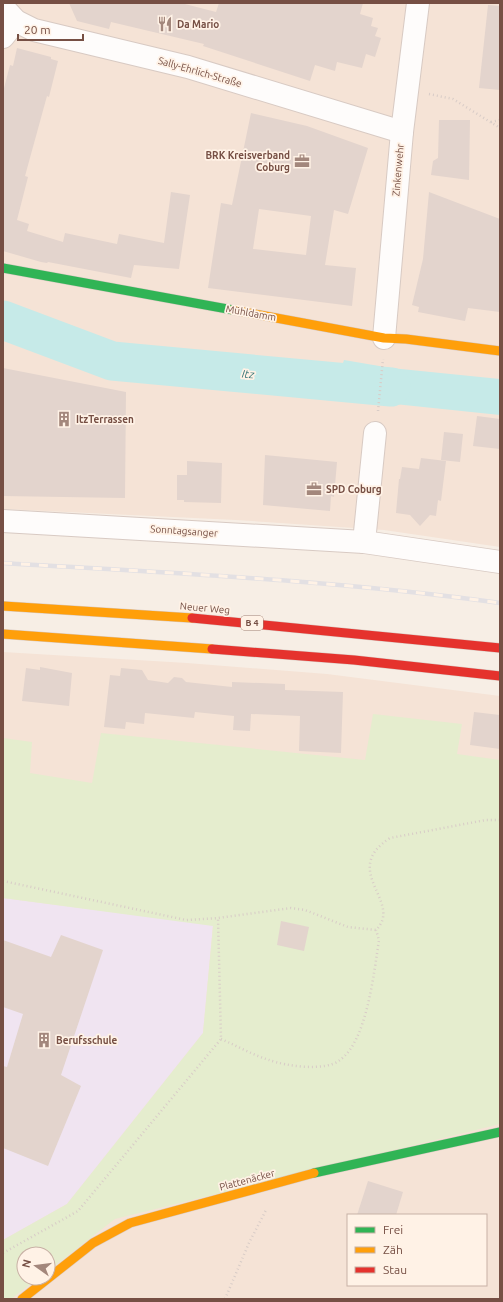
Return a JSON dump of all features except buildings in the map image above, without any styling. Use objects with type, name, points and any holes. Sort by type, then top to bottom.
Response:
[{"type":"main road","name":"Mühldamm","points":[[3,268],[384,348],[406,339],[500,351]]},
{"type":"main road","name":"Neuer Weg","points":[[3,606],[120,612],[333,629],[500,648]]},
{"type":"main road","points":[[3,634],[354,660],[500,676]]},
{"type":"main road","name":"Plattenäcker","points":[[22,1299],[93,1243],[130,1223],[325,1170],[500,1132]]},
{"type":"street","name":"Zinkenwehr","points":[[384,348],[402,132],[418,3]]},
{"type":"street","name":"Sally-Ehrlich-Straße","points":[[7,22],[34,30],[188,67],[402,132]]},
{"type":"street","points":[[364,542],[377,423]]},
{"type":"street","name":"Sonntagsanger","points":[[3,521],[364,542],[500,562]]},
{"type":"path","points":[[453,99],[500,128]]},
{"type":"path","points":[[491,122],[500,120]]},
{"type":"path","points":[[377,423],[384,348]]},
{"type":"path","points":[[221,1039],[269,1060],[296,1066],[326,1066],[339,1061],[355,1041],[368,1006],[379,940],[376,930],[382,920],[382,908],[369,871],[371,857],[378,846],[390,838],[486,820],[500,820]]},
{"type":"path","points":[[3,881],[186,920],[218,918],[291,908],[305,910],[348,927],[376,930]]},
{"type":"path","points":[[3,1253],[78,1210],[221,1039],[218,918]]},
{"type":"path","points":[[225,1299],[248,1243],[280,1182]]},
{"type":"shaded area","points":[[3,3],[500,3],[500,547],[384,530],[236,520],[3,509]]},
{"type":"shaded area","points":[[3,652],[187,663],[327,674],[500,696],[500,1299],[3,1299]]},
{"type":"shaded area","points":[[3,898],[213,925],[203,1033],[67,1204],[3,1240]]},
{"type":"green space","points":[[373,714],[462,724],[457,754],[500,760],[500,1124],[115,1219],[56,1265],[56,1246],[16,1246],[16,1286],[28,1286],[11,1299],[3,1299],[3,1240],[67,1204],[203,1033],[213,926],[3,898],[3,738],[32,742],[30,773],[92,783],[101,733],[365,760]]},
{"type":"water","points":[[344,360],[391,368],[500,379],[500,415],[385,403],[370,404],[332,397]]},
{"type":"waterway","name":"Itz","points":[[3,320],[112,361],[391,387]]},
{"type":"railway","points":[[3,563],[252,578],[376,588],[500,603]]},
{"type":"traffic: fast","points":[[3,268],[233,310]]},
{"type":"traffic: fast","points":[[314,1173],[500,1132]]},
{"type":"traffic: slow","points":[[233,310],[384,338],[406,339],[500,351]]},
{"type":"traffic: slow","points":[[3,606],[192,618]]},
{"type":"traffic: slow","points":[[3,634],[212,649]]},
{"type":"traffic: slow","points":[[22,1299],[93,1243],[130,1223],[314,1173]]},
{"type":"traffic: jam","points":[[192,618],[500,648]]},
{"type":"traffic: jam","points":[[212,649],[354,660],[500,676]]},
{"type":"place","name":"Da Mario","points":[[165,24]]},
{"type":"place","name":"BRK Kreisverband Coburg","points":[[302,161]]},
{"type":"place","name":"ItzTerrassen","points":[[64,419]]},
{"type":"place","name":"SPD Coburg","points":[[314,489]]},
{"type":"place","name":"Berufsschule","points":[[44,1040]]}]
